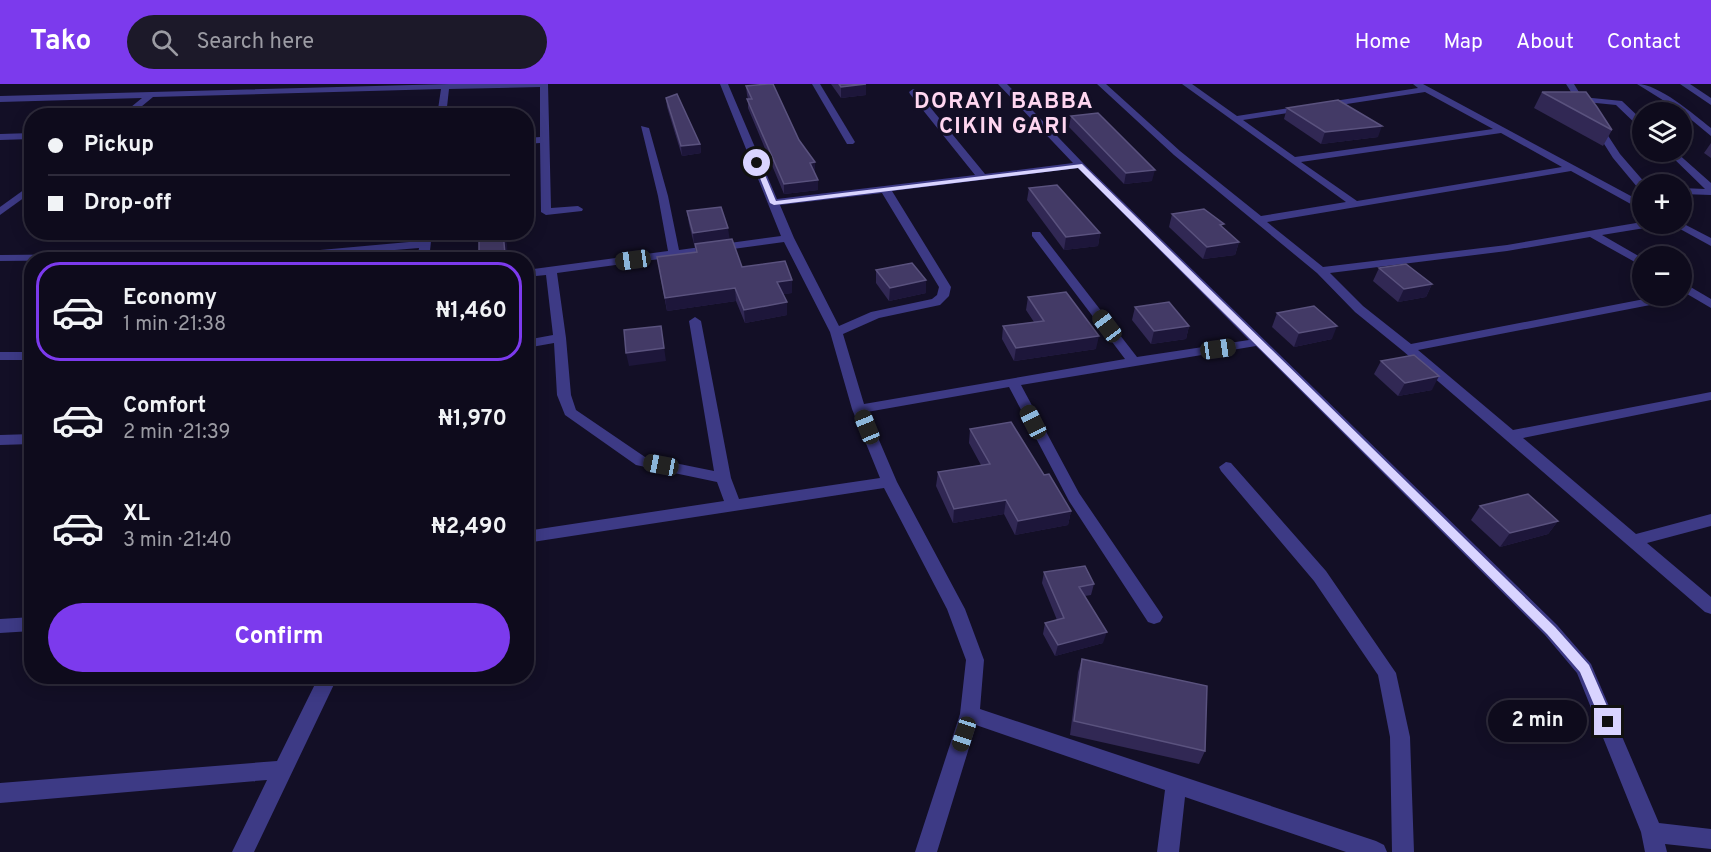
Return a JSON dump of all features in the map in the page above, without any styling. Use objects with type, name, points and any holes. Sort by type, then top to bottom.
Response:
[{"type":"street","points":[[0,99],[287,88],[445,88],[542,84],[546,212],[578,209]]},
{"type":"street","points":[[724,84],[788,238],[836,332],[859,409],[889,482],[956,609],[975,660],[970,714],[926,852]]},
{"type":"street","points":[[816,84],[850,141]]},
{"type":"street","points":[[1002,84],[1080,165],[1551,630],[1584,669],[1654,842],[1711,839]]},
{"type":"street","points":[[1101,84],[1151,130],[1320,271],[1359,309],[1408,348],[1711,607]]},
{"type":"street","points":[[1186,84],[1356,205]]},
{"type":"street","points":[[1417,84],[1632,200]]},
{"type":"street","points":[[1570,84],[1616,156],[1632,175]]},
{"type":"street","points":[[1641,84],[1711,133]]},
{"type":"street","points":[[1684,84],[1711,102]]},
{"type":"street","points":[[1692,84],[1711,88]]},
{"type":"street","points":[[442,108],[445,88]]},
{"type":"street","points":[[1235,118],[1426,89]]},
{"type":"street","points":[[913,92],[982,177]]},
{"type":"street","points":[[134,108],[151,95]]},
{"type":"street","points":[[1580,99],[1619,103],[1632,115]]},
{"type":"street","points":[[644,128],[663,196],[674,254]]},
{"type":"street","points":[[1292,160],[1503,130]]},
{"type":"street","points":[[0,136],[24,136]]},
{"type":"street","points":[[534,141],[545,140]]},
{"type":"street","points":[[1681,162],[1711,191]]},
{"type":"street","points":[[774,203],[1080,165]]},
{"type":"street","points":[[1258,220],[1573,168]]},
{"type":"street","points":[[1612,189],[1632,188]]},
{"type":"street","points":[[836,332],[875,315],[936,302],[943,296],[945,287],[885,189]]},
{"type":"street","points":[[1692,191],[1711,191]]},
{"type":"street","points":[[0,212],[24,193]]},
{"type":"street","points":[[1320,271],[1507,248],[1632,227]]},
{"type":"street","points":[[1692,231],[1706,237],[1711,243]]},
{"type":"street","points":[[1036,234],[1134,361]]},
{"type":"street","points":[[1592,234],[1632,257]]},
{"type":"street","points":[[534,273],[788,238]]},
{"type":"street","points":[[319,252],[411,240]]},
{"type":"street","points":[[0,258],[24,258]]},
{"type":"street","points":[[551,271],[560,338],[564,395],[570,412],[641,461],[723,478]]},
{"type":"street","points":[[1692,294],[1711,304]]},
{"type":"street","points":[[1408,348],[1632,305]]},
{"type":"street","points":[[695,321],[723,478],[734,506]]},
{"type":"street","points":[[534,343],[560,338]]},
{"type":"street","points":[[859,409],[1134,361],[1259,342]]},
{"type":"street","points":[[0,356],[24,356]]},
{"type":"street","points":[[1013,382],[1074,497],[1154,616]]},
{"type":"street","points":[[1509,436],[1711,396]]},
{"type":"street","points":[[0,440],[24,439]]},
{"type":"street","points":[[1226,467],[1320,576],[1387,674],[1400,737],[1403,852]]},
{"type":"street","points":[[534,536],[889,482]]},
{"type":"street","points":[[1633,541],[1711,520]]},
{"type":"street","points":[[0,626],[24,624]]},
{"type":"street","points":[[243,852],[325,684]]},
{"type":"street","points":[[970,714],[1376,852]]},
{"type":"street","points":[[0,793],[283,770]]},
{"type":"street","points":[[1168,852],[1176,784]]},
{"type":"building","points":[[773,84],[799,140],[815,162],[810,163],[818,180],[784,184],[747,99],[752,99],[746,86]]},
{"type":"building","points":[[839,84],[866,84],[841,87]]},
{"type":"building","points":[[1542,92],[1586,92],[1612,130]]},
{"type":"building","points":[[677,94],[700,144],[681,146],[666,98]]},
{"type":"building","points":[[1338,100],[1382,126],[1325,132],[1287,108]]},
{"type":"building","points":[[1098,113],[1155,170],[1126,173],[1071,116]]},
{"type":"building","points":[[1057,185],[1100,233],[1066,237],[1029,188]]},
{"type":"building","points":[[721,207],[728,228],[693,233],[687,211]]},
{"type":"building","points":[[1204,209],[1224,224],[1220,225],[1239,242],[1207,247],[1172,214]]},
{"type":"building","points":[[732,239],[742,267],[785,261],[792,280],[777,282],[787,302],[744,310],[735,288],[665,298],[657,257],[697,252],[695,244]]},
{"type":"building","points":[[479,240],[504,240],[505,252],[479,252]]},
{"type":"building","points":[[912,263],[926,280],[890,288],[876,270]]},
{"type":"building","points":[[1406,264],[1432,284],[1404,289],[1379,268]]},
{"type":"building","points":[[1066,292],[1099,336],[1016,348],[1003,326],[1044,321],[1028,297]]},
{"type":"building","points":[[1169,302],[1189,326],[1154,331],[1135,307]]},
{"type":"building","points":[[1314,306],[1337,326],[1299,333],[1277,313]]},
{"type":"building","points":[[661,326],[664,348],[626,353],[624,330]]},
{"type":"building","points":[[1414,355],[1439,376],[1405,383],[1381,361]]},
{"type":"building","points":[[1011,422],[1044,475],[1049,474],[1071,511],[1018,521],[1006,500],[954,509],[938,472],[990,464],[970,429]]},
{"type":"building","points":[[1528,494],[1558,521],[1510,533],[1480,506]]},
{"type":"building","points":[[1085,566],[1094,584],[1079,587],[1107,632],[1058,645],[1045,623],[1064,618],[1044,572]]},
{"type":"building","points":[[1082,659],[1207,686],[1205,751],[1074,721]]},
{"type":"district","name":"DORAYI BABBA CIKIN GARI","points":[[1004,114]]},
{"type":"route","points":[[757,163],[774,203],[1080,165],[1551,630],[1584,669],[1608,722]]}]
